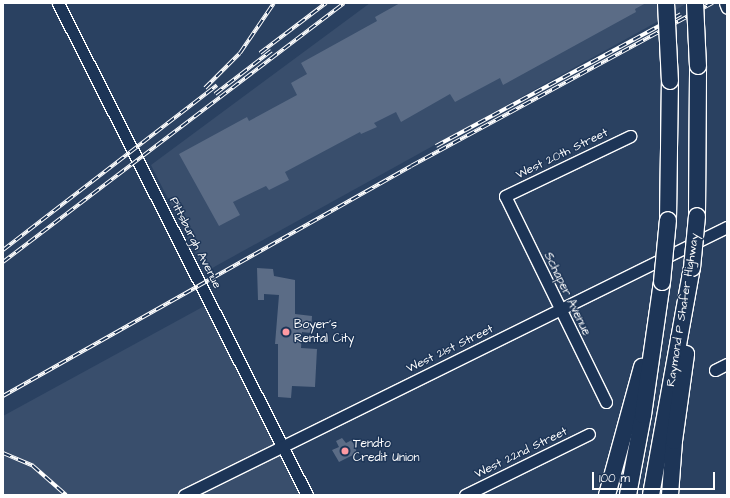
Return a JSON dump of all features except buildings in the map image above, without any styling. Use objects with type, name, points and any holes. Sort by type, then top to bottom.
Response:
[{"type":"highway","name":"Raymond P Shafer Highway","points":[[628,495],[643,415],[662,282],[668,220],[670,81],[666,3]]},
{"type":"highway","name":"Raymond P Shafer Highway","points":[[651,495],[692,268],[697,216],[698,66],[695,3]]},
{"type":"highway","points":[[670,495],[674,442],[685,367],[692,268]]},
{"type":"highway","points":[[607,495],[656,316]]},
{"type":"street","name":"Pittsburgh Avenue","points":[[58,3],[307,495]]},
{"type":"street","points":[[725,3],[727,8]]},
{"type":"street","name":"West 20th Street","points":[[505,196],[630,136]]},
{"type":"street","name":"Schaper Avenue","points":[[505,196],[606,402]]},
{"type":"street","name":"West 21st Street","points":[[184,495],[727,227]]},
{"type":"street","points":[[715,370],[727,364]]},
{"type":"street","name":"West 22nd Street","points":[[465,495],[589,434]]},
{"type":"shaded area","points":[[370,3],[687,3],[655,23],[205,272],[151,165]]},
{"type":"shaded area","points":[[208,304],[303,495],[3,495],[3,416]]},
{"type":"railway","points":[[205,88],[240,53],[274,3]]},
{"type":"railway","points":[[260,53],[326,3]]},
{"type":"railway","points":[[3,262],[344,3]]},
{"type":"railway","points":[[3,396],[411,166],[713,3]]},
{"type":"railway","points":[[436,146],[681,14]]},
{"type":"railway","points":[[215,94],[271,51]]},
{"type":"railway","points":[[3,250],[217,85]]},
{"type":"railway","points":[[3,453],[33,466],[66,495]]},
{"type":"place","name":"Boyer's Rental City","points":[[286,332]]},
{"type":"place","name":"Tendto Credit Union","points":[[345,451]]}]
